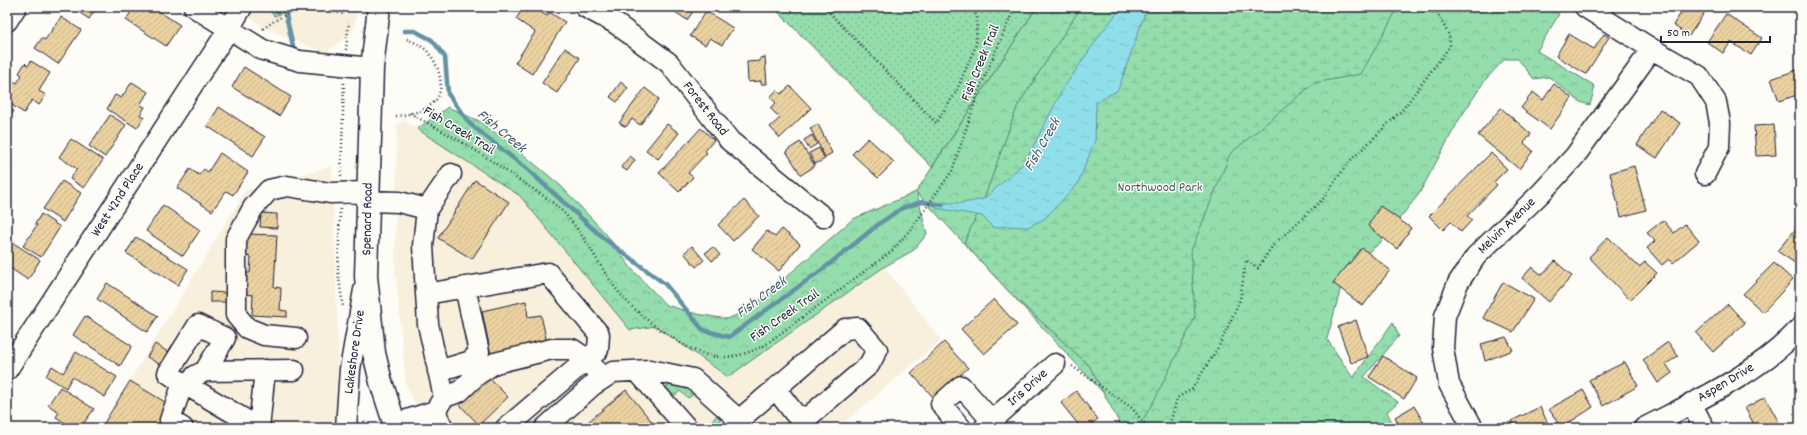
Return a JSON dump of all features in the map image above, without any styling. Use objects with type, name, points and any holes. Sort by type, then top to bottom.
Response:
[{"type":"main road","name":"Spenard Road","points":[[379,7],[372,68],[366,276],[377,364],[395,426]]},
{"type":"street","points":[[7,21],[16,7]]},
{"type":"street","points":[[194,7],[263,50],[300,60],[372,68]]},
{"type":"street","name":"West 42nd Place","points":[[7,370],[229,30],[242,7]]},
{"type":"street","name":"Forest Road","points":[[585,7],[615,23],[669,62],[730,141],[823,217]]},
{"type":"street","points":[[1585,7],[1652,49],[1699,76],[1716,102],[1720,123],[1719,147],[1705,174]]},
{"type":"street","name":"Melvin Avenue","points":[[1473,428],[1449,384],[1443,348],[1445,316],[1458,283],[1476,256],[1575,156],[1652,49]]},
{"type":"street","points":[[441,412],[438,371],[428,324],[423,246],[427,208],[451,174]]},
{"type":"street","points":[[296,338],[264,335],[247,328],[236,315],[236,239],[253,208],[269,190],[287,186],[368,197],[427,208]]},
{"type":"street","points":[[426,294],[548,273],[599,334],[598,350],[506,428]]},
{"type":"street","name":"Lakeshore Drive","points":[[346,420],[350,369],[366,276]]},
{"type":"street","points":[[438,371],[470,361],[479,352],[465,288]]},
{"type":"street","points":[[205,371],[225,338],[198,325],[168,373],[259,428],[265,370]]},
{"type":"street","points":[[545,428],[593,385],[613,372],[650,370],[693,379],[734,424],[775,388],[845,329],[858,328],[877,350],[869,365],[807,418],[795,414],[775,388]]},
{"type":"street","name":"Aspen Drive","points":[[1644,428],[1737,378],[1774,353],[1800,328]]},
{"type":"street","points":[[395,426],[441,412],[458,392],[477,375],[494,363],[552,349],[572,349],[587,359],[604,378]]},
{"type":"street","points":[[350,369],[355,358],[360,354],[366,355],[377,364]]},
{"type":"street","name":"Iris Drive","points":[[988,425],[1054,364]]},
{"type":"street","points":[[183,428],[170,420],[183,383],[205,371],[294,370]]},
{"type":"street","points":[[637,371],[687,428]]},
{"type":"street","points":[[962,428],[941,404],[961,386],[988,425]]},
{"type":"street","points":[[1691,403],[1704,428]]},
{"type":"path","points":[[824,7],[936,123],[956,92],[976,45],[977,16],[971,7]]},
{"type":"path","name":"Fish Creek Trail","points":[[410,113],[470,147],[561,210],[577,229],[613,285],[625,300],[645,319],[693,351],[706,355],[735,356],[750,352],[765,345],[886,256],[904,239],[945,183],[952,171],[979,90],[1015,7]]},
{"type":"path","points":[[1169,428],[1177,398],[1192,389],[1219,346],[1240,300],[1246,260],[1258,268],[1273,245],[1323,199],[1348,164],[1403,109],[1450,46],[1449,35],[1434,7]]},
{"type":"path","points":[[263,29],[279,17],[303,9],[332,11],[344,15]]},
{"type":"path","points":[[343,312],[338,271],[345,65],[349,22]]},
{"type":"path","name":"Fish Creek Trail","points":[[404,38],[416,43],[426,50],[437,70],[441,83],[440,93],[434,102],[426,108],[410,113]]},
{"type":"path","points":[[396,116],[410,113]]},
{"type":"path","points":[[1054,364],[1067,363],[1132,408],[1148,428]]},
{"type":"path","points":[[346,420],[362,416],[368,428]]},
{"type":"shaded area","points":[[235,7],[358,7],[353,31],[326,53],[267,29]]},
{"type":"shaded area","points":[[405,121],[520,196],[630,330],[656,326],[728,376],[884,267],[941,340],[838,428],[426,428],[406,385],[395,267],[397,124]]},
{"type":"shaded area","points":[[332,166],[338,351],[335,428],[101,428],[246,190]]},
{"type":"green space","points":[[267,7],[302,7],[274,16]]},
{"type":"green space","points":[[773,7],[1037,7],[932,167]]},
{"type":"green space","name":"Northwood Park","points":[[1037,7],[1550,7],[1559,14],[1537,51],[1595,86],[1590,105],[1580,102],[1549,77],[1534,79],[1518,59],[1505,59],[1485,80],[1459,120],[1419,194],[1380,243],[1344,271],[1327,339],[1353,378],[1393,322],[1399,336],[1364,377],[1398,402],[1387,412],[1395,428],[1136,428],[917,193],[927,234],[914,250],[884,267],[728,377],[656,326],[630,330],[520,196],[417,129],[448,107],[479,121],[512,145],[561,186],[606,234],[631,268],[666,305],[697,314],[727,319],[748,310],[853,219],[916,192]]},
{"type":"green space","points":[[1081,7],[1396,7],[1396,11],[1361,74],[1314,83],[1230,154],[1191,251],[1195,317],[1155,399],[1138,428],[1122,428],[1089,365],[1012,295],[964,243],[984,199],[1017,107]]},
{"type":"green space","points":[[671,384],[681,384],[696,393],[688,398],[680,391],[672,398],[665,388]]},
{"type":"green space","points":[[719,414],[721,417],[719,422],[712,428],[703,428]]},
{"type":"water","points":[[1122,7],[1147,7],[1118,90],[1096,103],[1095,140],[1078,184],[1044,219],[1028,227],[1006,226],[993,228],[982,216],[936,208],[938,203],[963,203],[984,199],[1025,162],[1063,89],[1102,32]]},
{"type":"building","points":[[71,7],[97,7],[89,19]]},
{"type":"building","points":[[134,7],[152,7],[180,25],[166,46],[126,20]]},
{"type":"building","points":[[524,7],[532,7],[547,16],[549,12],[565,22],[532,74],[515,63],[535,32],[516,19]]},
{"type":"building","points":[[672,7],[696,7],[687,20],[671,9]]},
{"type":"building","points":[[1685,7],[1708,7],[1689,36],[1673,25]]},
{"type":"building","points":[[706,11],[733,28],[722,45],[710,38],[705,45],[690,36]]},
{"type":"building","points":[[1726,14],[1762,38],[1751,55],[1731,42],[1723,53],[1707,42]]},
{"type":"building","points":[[61,17],[81,30],[58,64],[35,48],[42,38],[45,40]]},
{"type":"building","points":[[1569,34],[1594,49],[1604,34],[1609,37],[1586,74],[1556,56]]},
{"type":"building","points":[[565,48],[580,58],[557,93],[542,83]]},
{"type":"building","points":[[765,57],[767,84],[761,84],[761,81],[748,82],[747,62],[760,61],[760,58]]},
{"type":"building","points":[[31,61],[50,73],[39,91],[46,95],[39,105],[32,100],[24,113],[7,102],[7,98],[11,91],[8,89],[13,81],[17,83],[22,75],[19,73],[25,63],[28,66]]},
{"type":"building","points":[[244,67],[291,97],[279,116],[232,87]]},
{"type":"building","points":[[1800,69],[1800,94],[1779,101],[1771,79]]},
{"type":"building","points":[[132,82],[148,92],[140,105],[145,107],[140,115],[144,117],[137,128],[107,109],[115,95],[121,98]]},
{"type":"building","points":[[621,82],[628,88],[617,102],[610,97]]},
{"type":"building","points":[[1554,84],[1572,98],[1550,129],[1521,108],[1533,92],[1543,100]]},
{"type":"building","points":[[790,86],[811,108],[780,138],[770,127],[780,118],[770,108],[776,103],[770,97],[777,90],[781,94]]},
{"type":"building","points":[[645,88],[659,99],[640,125],[632,119],[626,127],[619,123]]},
{"type":"building","points":[[7,107],[14,111],[7,121]]},
{"type":"building","points":[[219,107],[265,137],[253,156],[207,126]]},
{"type":"building","points":[[1501,108],[1531,134],[1524,143],[1533,151],[1519,169],[1478,135]]},
{"type":"building","points":[[1660,109],[1680,123],[1657,158],[1637,145]]},
{"type":"building","points":[[110,115],[126,125],[105,157],[89,146]]},
{"type":"building","points":[[667,124],[679,133],[658,159],[646,150]]},
{"type":"building","points":[[818,124],[832,153],[825,157],[810,128]]},
{"type":"building","points":[[1774,125],[1776,155],[1756,156],[1754,126]]},
{"type":"building","points":[[701,128],[714,140],[705,151],[707,153],[688,173],[693,177],[679,192],[659,173]]},
{"type":"building","points":[[812,135],[817,144],[809,149],[804,140]]},
{"type":"building","points":[[868,138],[894,162],[878,178],[852,154]]},
{"type":"building","points":[[71,139],[103,160],[84,188],[70,179],[77,169],[59,157]]},
{"type":"building","points":[[800,142],[815,166],[801,175],[786,151]]},
{"type":"building","points":[[819,148],[825,159],[815,164],[809,153]]},
{"type":"building","points":[[220,153],[248,172],[233,195],[226,191],[212,211],[177,188],[190,169],[199,175],[204,169],[208,172]]},
{"type":"building","points":[[1491,153],[1507,169],[1494,182],[1497,185],[1467,216],[1472,220],[1461,232],[1451,222],[1443,230],[1429,216]]},
{"type":"building","points":[[630,156],[635,160],[627,171],[621,167]]},
{"type":"building","points":[[7,164],[12,168],[7,176]]},
{"type":"building","points":[[1634,166],[1646,210],[1621,217],[1610,173]]},
{"type":"building","points":[[475,180],[509,202],[472,259],[438,238]]},
{"type":"building","points":[[62,181],[81,193],[63,222],[43,209]]},
{"type":"building","points":[[744,200],[759,216],[733,241],[718,225]]},
{"type":"building","points":[[163,205],[200,230],[183,256],[146,231]]},
{"type":"building","points":[[1380,206],[1411,228],[1397,249],[1368,226]]},
{"type":"building","points":[[261,213],[277,214],[277,228],[260,227]]},
{"type":"building","points":[[41,214],[60,227],[41,257],[23,246],[37,225],[35,224]]},
{"type":"building","points":[[1663,220],[1674,233],[1685,224],[1699,241],[1673,263],[1669,259],[1662,265],[1647,248],[1655,241],[1647,233]]},
{"type":"building","points":[[1800,224],[1800,257],[1795,263],[1777,251]]},
{"type":"building","points":[[782,229],[800,244],[779,271],[752,249],[767,231],[775,237]]},
{"type":"building","points":[[246,234],[277,235],[274,287],[281,288],[280,310],[287,311],[287,317],[252,315],[253,295],[244,294],[246,273],[250,273],[251,257],[245,256]]},
{"type":"building","points":[[136,237],[188,269],[178,285],[126,253]]},
{"type":"building","points":[[1608,237],[1639,267],[1645,262],[1657,273],[1630,300],[1589,257]]},
{"type":"building","points":[[7,239],[40,260],[28,280],[7,266]]},
{"type":"building","points":[[692,246],[704,260],[696,267],[684,253]]},
{"type":"building","points":[[713,247],[720,255],[712,261],[705,253]]},
{"type":"building","points":[[1362,248],[1390,270],[1363,306],[1333,283]]},
{"type":"building","points":[[1555,261],[1572,276],[1549,302],[1522,278],[1532,267],[1542,275]]},
{"type":"building","points":[[1774,263],[1793,280],[1763,312],[1743,294]]},
{"type":"building","points":[[1503,282],[1534,299],[1513,332],[1483,318]]},
{"type":"building","points":[[107,283],[158,316],[147,332],[97,299]]},
{"type":"building","points":[[210,292],[227,293],[227,302],[210,302]]},
{"type":"building","points":[[994,299],[1017,325],[984,354],[961,329]]},
{"type":"building","points":[[526,301],[528,317],[541,315],[547,343],[491,355],[482,311]]},
{"type":"building","points":[[1728,304],[1745,323],[1713,352],[1696,333]]},
{"type":"building","points":[[85,316],[132,346],[120,366],[73,335]]},
{"type":"building","points":[[1356,320],[1368,357],[1351,363],[1338,327]]},
{"type":"building","points":[[1506,337],[1513,350],[1485,361],[1481,344]]},
{"type":"building","points":[[944,342],[968,368],[934,398],[911,373]]},
{"type":"building","points":[[1668,342],[1678,356],[1666,364],[1672,373],[1658,383],[1643,360]]},
{"type":"building","points":[[155,344],[168,352],[172,345],[177,347],[163,371],[159,368],[161,365],[147,357]]},
{"type":"building","points":[[76,352],[117,377],[105,397],[72,377],[66,388],[46,376],[52,366],[63,373]]},
{"type":"building","points":[[1383,356],[1417,378],[1404,399],[1369,377]]},
{"type":"building","points":[[1625,362],[1638,386],[1603,406],[1589,380]]},
{"type":"building","points":[[489,378],[508,397],[479,425],[460,405]]},
{"type":"building","points":[[130,381],[170,405],[156,428],[101,428]]},
{"type":"building","points":[[60,387],[94,409],[81,427],[74,422],[71,427],[56,417],[59,412],[48,405]]},
{"type":"building","points":[[626,390],[657,428],[593,428],[588,422]]},
{"type":"building","points":[[1583,390],[1593,407],[1561,428],[1549,409]]},
{"type":"building","points":[[1076,391],[1098,419],[1086,428],[1081,428],[1061,403]]},
{"type":"building","points":[[1765,397],[1782,428],[1752,428],[1755,426],[1745,408]]},
{"type":"building","points":[[1414,406],[1427,428],[1401,428],[1395,417]]},
{"type":"building","points":[[1540,407],[1550,428],[1514,428],[1511,421]]},
{"type":"building","points":[[845,423],[856,428],[843,428]]},
{"type":"waterway","points":[[284,7],[293,46]]},
{"type":"waterway","name":"Fish Creek","points":[[404,31],[415,31],[432,40],[445,57],[448,94],[470,124],[527,169],[602,237],[665,284],[703,330],[729,337],[827,266],[880,223],[902,208],[922,202],[943,205]]}]
